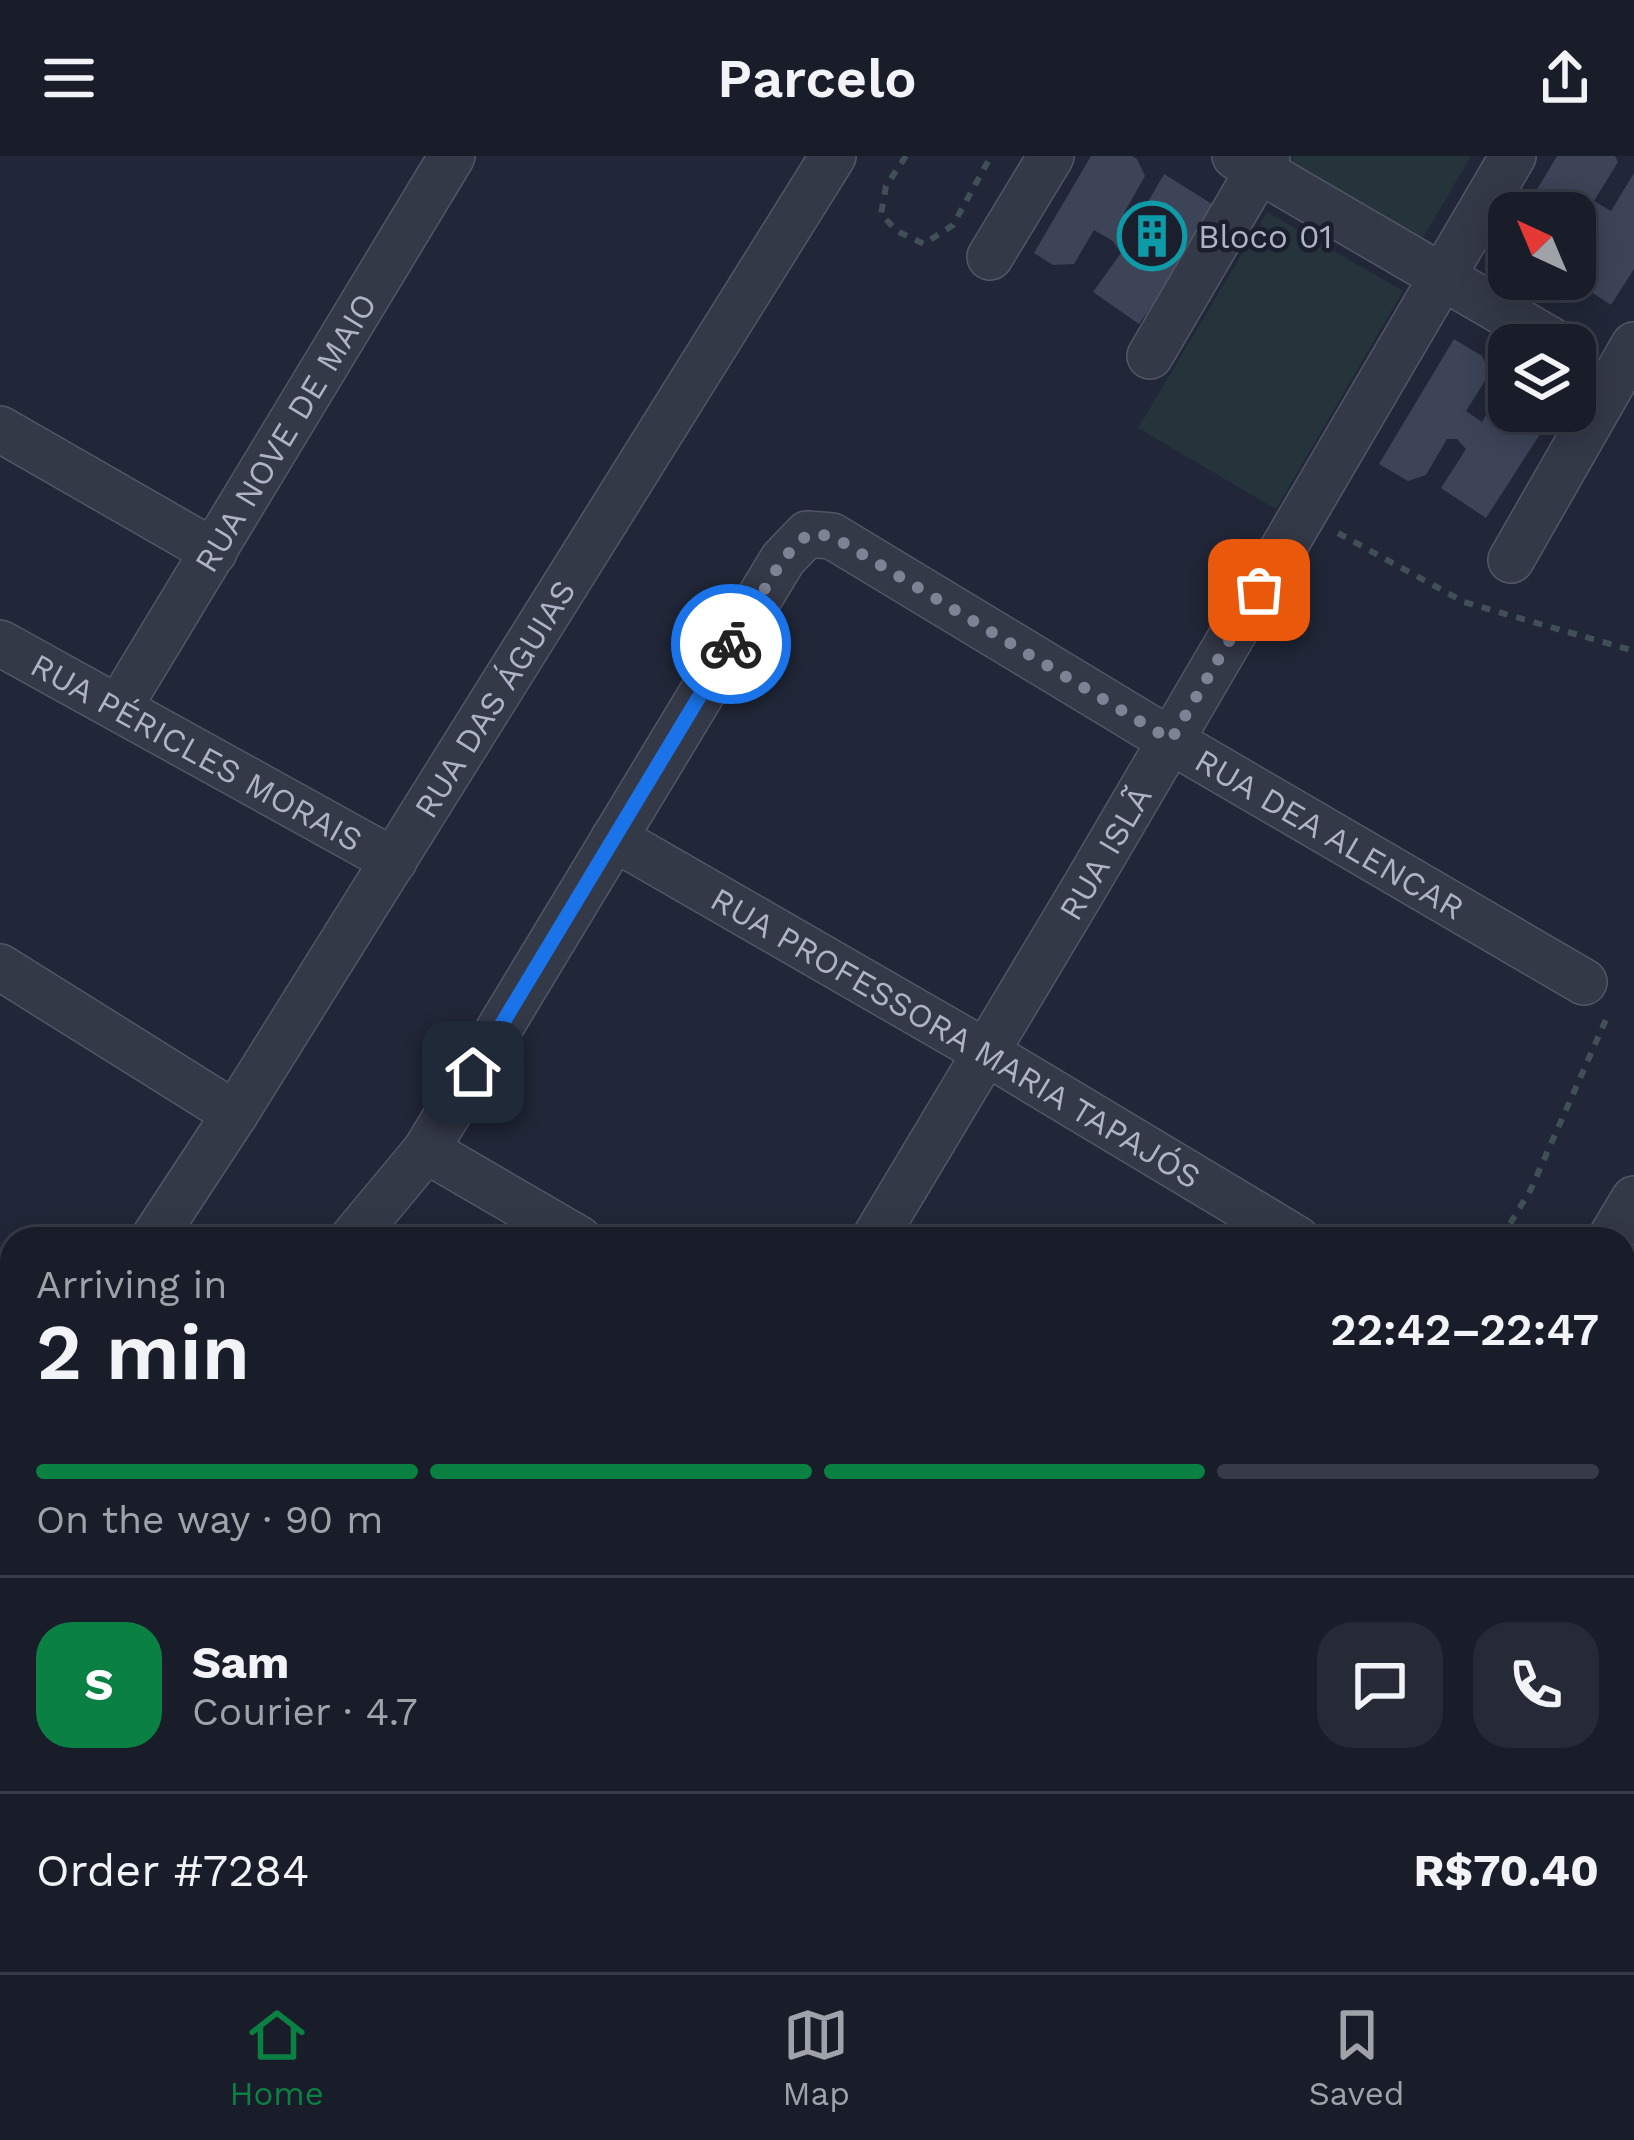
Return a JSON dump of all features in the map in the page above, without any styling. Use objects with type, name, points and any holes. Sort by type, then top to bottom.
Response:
[{"type":"street","name":"RUA NOVE DE MAIO","points":[[119,707],[452,156]]},
{"type":"street","name":"RUA DAS ÁGUIAS","points":[[161,1227],[833,156]]},
{"type":"street","points":[[990,256],[1051,156]]},
{"type":"street","name":"RUA ISLÃ","points":[[881,1227],[1514,156]]},
{"type":"street","points":[[1150,356],[1254,161],[1523,324]]},
{"type":"street","points":[[1511,560],[1625,361]]},
{"type":"street","points":[[0,429],[214,553]]},
{"type":"street","name":"RUA DEA ALENCAR","points":[[614,838],[783,559],[808,534],[832,536],[1584,982]]},
{"type":"street","name":"RUA PÉRICLES MORAIS","points":[[0,643],[394,861]]},
{"type":"street","points":[[362,1227],[425,1150],[614,838]]},
{"type":"street","name":"RUA PROFESSORA MARIA TAPAJÓS","points":[[614,838],[1278,1227]]},
{"type":"street","points":[[0,967],[236,1114]]},
{"type":"street","points":[[425,1150],[558,1227]]},
{"type":"street","points":[[1617,1227],[1634,1199]]},
{"type":"path","points":[[906,156],[886,186],[880,214],[897,231],[924,244],[953,224],[991,156]]},
{"type":"path","points":[[1304,514],[1464,602],[1634,650]]},
{"type":"path","points":[[1508,1227],[1532,1189],[1610,1013],[1584,982]]},
{"type":"shaded area","points":[[1293,156],[1471,156],[1420,243],[1290,162]]},
{"type":"shaded area","points":[[1267,212],[1403,291],[1276,509],[1138,428]]},
{"type":"building","name":"Bloco 01","points":[[1091,156],[1137,159],[1145,176],[1124,213],[1137,221],[1164,174],[1220,209],[1139,324],[1093,292],[1121,253],[1113,241],[1094,230],[1074,264],[1053,265],[1034,253]]},
{"type":"building","points":[[1557,156],[1615,156],[1618,162],[1596,198],[1596,192],[1536,192]]},
{"type":"building","points":[[1634,173],[1634,269],[1611,305],[1596,295],[1596,202],[1611,211]]},
{"type":"building","points":[[1454,339],[1482,356],[1488,369],[1466,411],[1482,422],[1488,412],[1488,432],[1541,432],[1486,518],[1441,488],[1466,449],[1457,439],[1447,439],[1426,475],[1408,481],[1379,464]]},
{"type":"way so far","points":[[731,644],[783,559],[808,534],[832,536],[1171,740],[1259,590]]},
{"type":"place","name":"Bloco 01","points":[[1152,236]]},
{"type":"route","points":[[473,1072],[731,644]]}]
